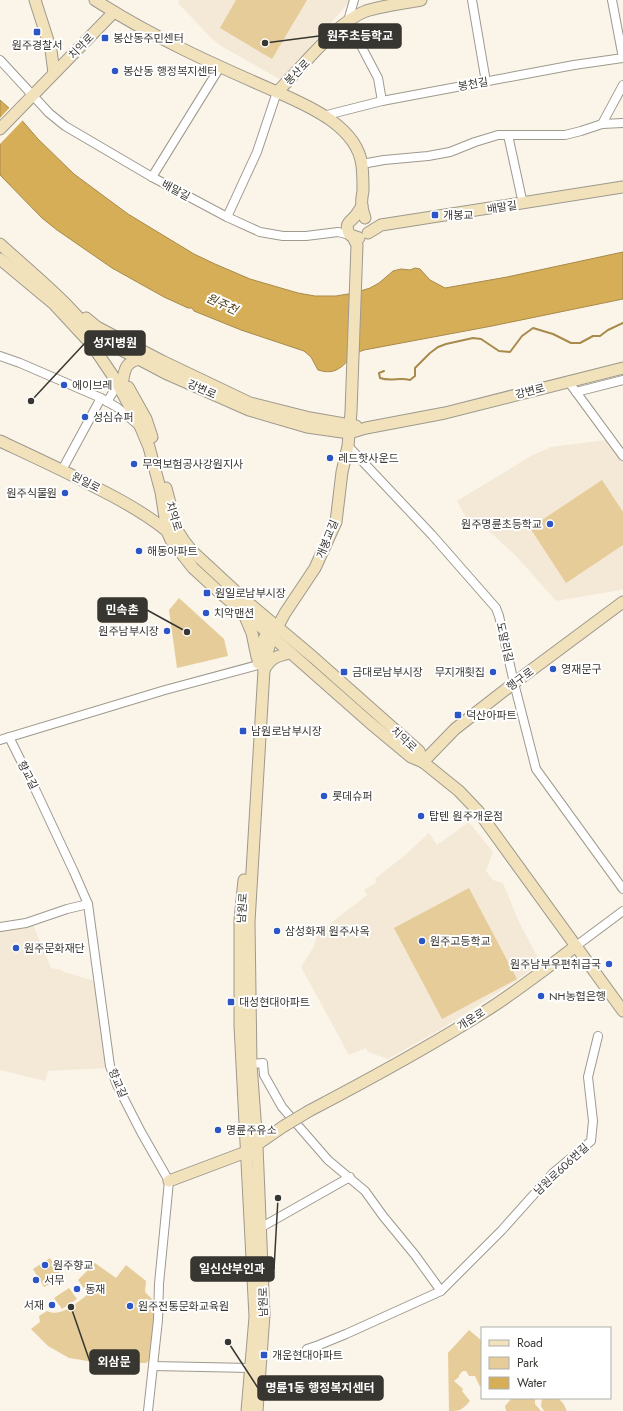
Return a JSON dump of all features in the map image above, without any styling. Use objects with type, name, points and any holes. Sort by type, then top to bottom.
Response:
[{"type":"street","points":[[35,0],[51,50],[54,73]]},
{"type":"street","points":[[95,0],[114,12]]},
{"type":"street","points":[[354,0],[348,21],[378,78],[382,101]]},
{"type":"street","name":"봉산로","points":[[227,217],[258,152],[277,92],[328,39],[348,21],[366,11],[421,0]]},
{"type":"street","points":[[472,0],[486,82]]},
{"type":"street","points":[[612,0],[623,58]]},
{"type":"street","name":"치악로","points":[[0,129],[114,12]]},
{"type":"street","name":"봉산로","points":[[114,12],[180,48],[277,92]]},
{"type":"street","name":"봉천길","points":[[323,116],[382,101],[574,65],[623,58]]},
{"type":"street","name":"배말길","points":[[0,60],[31,97],[65,126],[152,177],[227,217],[260,232],[282,236],[306,236],[338,232]]},
{"type":"street","points":[[152,177],[220,67]]},
{"type":"street","points":[[602,124],[623,85]]},
{"type":"street","name":"개봉교길","points":[[272,630],[285,614],[315,568],[336,522],[342,472],[348,446],[351,412],[359,229],[363,182],[362,164],[359,152],[352,140],[341,129],[306,105],[277,92]]},
{"type":"street","points":[[362,164],[384,160],[436,155],[450,152],[498,135],[565,135],[602,124],[623,123]]},
{"type":"street","points":[[508,135],[522,204]]},
{"type":"street","name":"배말길","points":[[359,229],[623,187]]},
{"type":"street","points":[[338,232],[359,229]]},
{"type":"street","points":[[338,232],[359,229]]},
{"type":"street","name":"치악로","points":[[0,244],[56,300],[94,335],[121,382],[149,447],[161,492],[167,531],[171,540],[193,568],[244,613],[313,657],[419,751],[423,762]]},
{"type":"street","name":"치악로","points":[[0,259],[56,300],[121,382],[146,419],[162,468],[177,530],[184,541],[272,630],[291,653],[411,757],[423,762],[458,791],[478,811],[623,1011]]},
{"type":"street","name":"강변로","points":[[56,300],[97,327],[162,361],[250,403],[349,428]]},
{"type":"street","name":"강변로","points":[[94,335],[165,373],[249,410],[307,427],[366,428],[445,413],[623,368]]},
{"type":"street","points":[[0,356],[20,363],[104,400],[118,408],[141,428]]},
{"type":"street","points":[[62,470],[104,400],[121,382],[125,368],[134,361],[140,359]]},
{"type":"street","points":[[576,392],[623,380]]},
{"type":"street","points":[[568,382],[623,456]]},
{"type":"street","name":"원일로","points":[[0,441],[62,470],[143,512],[167,531]]},
{"type":"street","name":"도말리길","points":[[348,446],[432,535],[496,608],[536,769],[623,888]]},
{"type":"street","name":"행구로","points":[[423,762],[455,729],[623,602]]},
{"type":"street","points":[[244,613],[253,637],[261,668]]},
{"type":"street","name":"남원로","points":[[247,1411],[251,1368],[260,1316],[246,1152],[240,1026],[240,920],[261,668],[265,660],[272,630]]},
{"type":"street","points":[[0,740],[165,690],[261,668],[269,661],[291,653]]},
{"type":"street","name":"남원로","points":[[257,1411],[260,1316],[260,1228],[257,1146],[251,1064],[249,922],[261,668]]},
{"type":"street","name":"향교길","points":[[9,738],[36,791],[88,904],[110,1066],[141,1132],[169,1181]]},
{"type":"street","points":[[0,927],[26,923],[67,909],[88,904]]},
{"type":"street","name":"개운로","points":[[257,1146],[269,1135],[309,1111],[390,1068],[493,1006],[623,911]]},
{"type":"street","name":"남원로606번길","points":[[307,1349],[346,1334],[441,1291],[506,1226],[536,1190],[553,1173],[591,1141],[593,1122],[588,1077],[598,1036]]},
{"type":"street","points":[[251,1064],[263,1063],[264,1075],[282,1107],[328,1160],[365,1191],[441,1291]]},
{"type":"street","points":[[148,1411],[158,1320],[159,1284],[169,1181],[246,1152],[257,1146]]},
{"type":"street","points":[[260,1228],[350,1177]]},
{"type":"street","points":[[153,1366],[251,1368]]},
{"type":"shaded area","points":[[180,0],[351,0],[281,80],[223,47],[212,39],[178,3]]},
{"type":"shaded area","name":"원주명륜초등학교","points":[[607,440],[623,461],[623,589],[556,601],[517,557],[490,532],[465,516],[457,501],[531,456],[551,447]]},
{"type":"shaded area","name":"원주고등학교","points":[[469,822],[493,852],[486,871],[493,880],[503,883],[519,922],[537,956],[534,967],[516,981],[443,1028],[388,1059],[368,1052],[366,1048],[349,1055],[301,967],[313,948],[318,933],[367,895],[364,890],[376,883],[375,879],[429,833],[437,845]]},
{"type":"shaded area","points":[[32,922],[51,968],[95,981],[107,1068],[48,1071],[45,1081],[0,1070],[0,931]]},
{"type":"green space","points":[[236,0],[307,0],[272,59],[220,28]]},
{"type":"green space","points":[[602,480],[623,512],[623,545],[566,583],[530,528]]},
{"type":"green space","points":[[179,598],[224,639],[228,656],[177,668],[169,610]]},
{"type":"green space","points":[[469,888],[517,979],[442,1019],[394,928]]},
{"type":"green space","points":[[50,1258],[62,1277],[44,1287],[33,1269]]},
{"type":"green space","points":[[95,1263],[116,1278],[126,1265],[146,1281],[145,1292],[156,1303],[150,1360],[146,1363],[100,1363],[69,1358],[48,1346],[31,1329],[40,1322],[39,1316],[47,1311],[52,1313],[63,1311],[74,1305],[88,1294],[78,1280]]},
{"type":"green space","points":[[69,1288],[77,1299],[62,1309],[54,1298]]},
{"type":"green space","points":[[469,1330],[481,1340],[481,1385],[480,1387],[475,1376],[469,1376],[466,1371],[463,1371],[459,1375],[459,1377],[454,1381],[463,1389],[462,1391],[470,1401],[461,1409],[456,1411],[449,1411],[448,1353]]},
{"type":"green space","points":[[511,1399],[535,1399],[535,1404],[541,1411],[506,1411],[505,1406]]},
{"type":"green space","points":[[542,1399],[559,1399],[567,1411],[544,1411],[541,1406]]},
{"type":"water","name":"원주천","points":[[0,100],[19,117],[38,139],[74,174],[128,214],[194,254],[250,279],[298,293],[315,296],[336,296],[354,293],[370,288],[379,283],[393,271],[401,269],[420,269],[430,280],[445,288],[507,277],[623,252],[623,299],[364,350],[352,357],[339,369],[326,372],[318,370],[311,357],[304,351],[241,330],[164,297],[112,268],[42,218],[0,175]]},
{"type":"pier","points":[[11,106],[23,120],[0,144],[0,118]]},
{"type":"waterway","points":[[384,371],[379,373],[380,378],[388,380],[410,380],[415,376],[415,368],[438,347],[473,338],[481,339],[499,351],[510,352],[522,336],[533,328],[553,334],[571,343],[580,343],[593,336],[600,336],[608,330],[623,323]]},
{"type":"place","name":"원주경찰서","points":[[37,32]]},
{"type":"place","name":"봉산동주민센터","points":[[105,38]]},
{"type":"place","name":"원주초등학교","points":[[265,43]]},
{"type":"place","name":"봉산동 행정복지센터","points":[[115,71]]},
{"type":"place","name":"개봉교","points":[[435,215]]},
{"type":"place","name":"에이브레","points":[[64,385]]},
{"type":"place","name":"성지병원","points":[[31,401]]},
{"type":"place","name":"성심슈퍼","points":[[85,417]]},
{"type":"place","name":"레드핫사운드","points":[[330,458]]},
{"type":"place","name":"무역보험공사강원지사","points":[[134,464]]},
{"type":"place","name":"원주식물원","points":[[65,493]]},
{"type":"place","name":"원주명륜초등학교","points":[[550,524]]},
{"type":"place","name":"해동아파트","points":[[139,551]]},
{"type":"place","name":"원일로남부시장","points":[[207,593]]},
{"type":"place","name":"치악맨션","points":[[206,613]]},
{"type":"place","name":"원주남부시장","points":[[167,631]]},
{"type":"place","name":"민속촌","points":[[187,632]]},
{"type":"place","name":"영재문구","points":[[553,669]]},
{"type":"place","name":"금대로남부시장","points":[[344,672]]},
{"type":"place","name":"무지개횟집","points":[[493,672]]},
{"type":"place","name":"덕산아파트","points":[[458,715]]},
{"type":"place","name":"남원로남부시장","points":[[243,731]]},
{"type":"place","name":"롯데슈퍼","points":[[324,796]]},
{"type":"place","name":"탑텐 원주개운점","points":[[421,816]]},
{"type":"place","name":"삼성화재 원주사옥","points":[[277,931]]},
{"type":"place","name":"원주고등학교","points":[[422,941]]},
{"type":"place","name":"원주문화재단","points":[[16,948]]},
{"type":"place","name":"원주남부우편취급국","points":[[609,964]]},
{"type":"place","name":"NH농협은행","points":[[541,996]]},
{"type":"place","name":"대성현대아파트","points":[[231,1002]]},
{"type":"place","name":"명륜주유소","points":[[218,1130]]},
{"type":"place","name":"일신산부인과","points":[[278,1198]]},
{"type":"place","name":"원주향교","points":[[45,1265]]},
{"type":"place","name":"서무","points":[[36,1280]]},
{"type":"place","name":"동재","points":[[77,1289]]},
{"type":"place","name":"서재","points":[[52,1305]]},
{"type":"place","name":"원주전통문화교육원","points":[[130,1306]]},
{"type":"place","name":"외삼문","points":[[71,1307]]},
{"type":"place","name":"명륜1동 행정복지센터","points":[[228,1342]]},
{"type":"place","name":"개운현대아파트","points":[[264,1355]]}]
